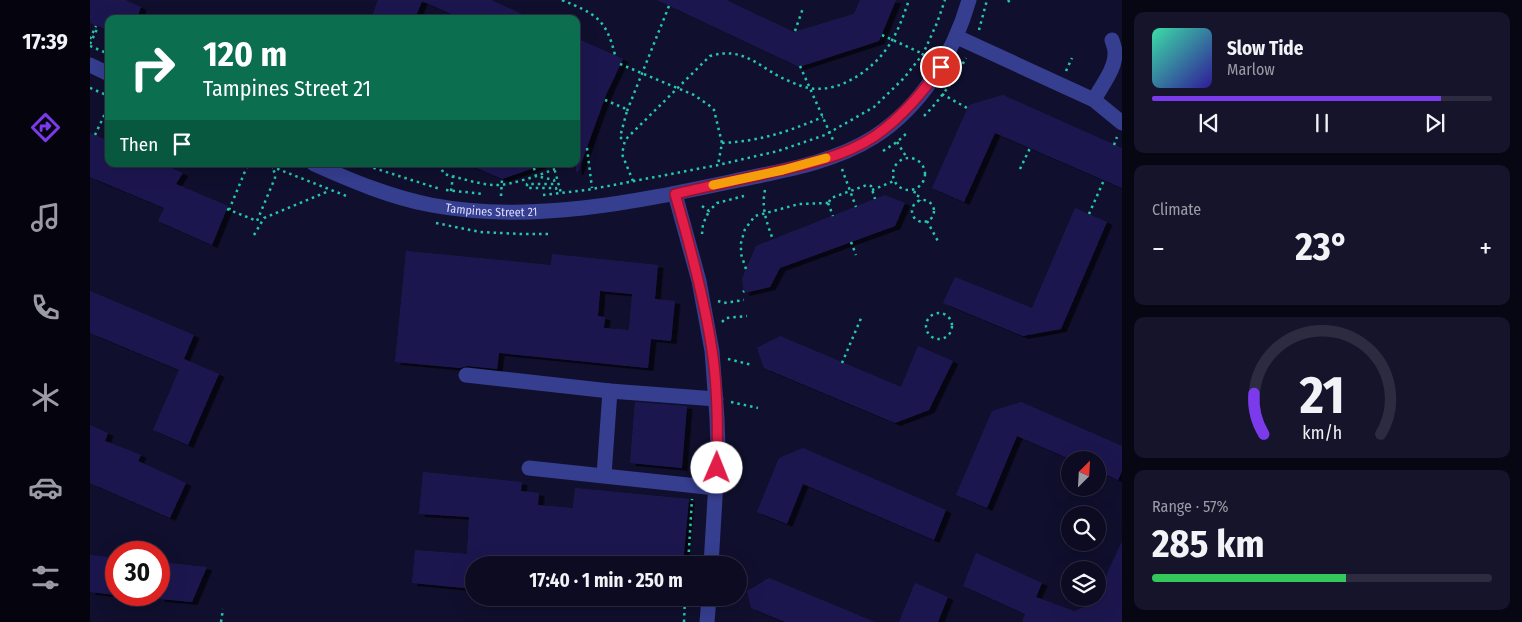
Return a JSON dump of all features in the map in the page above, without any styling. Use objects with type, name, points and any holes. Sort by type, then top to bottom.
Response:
[{"type":"street","name":"Tampines Street 21","points":[[321,167],[360,185],[431,205],[500,212],[572,209],[618,204],[675,194],[820,161],[874,137],[911,105],[941,67],[957,36],[969,0]]},
{"type":"street","points":[[957,36],[1094,100],[1122,124]]},
{"type":"street","points":[[1094,100],[1113,63],[1115,52],[1112,40]]},
{"type":"street","points":[[90,65],[105,72]]},
{"type":"street","points":[[675,194],[699,281],[712,351],[724,401],[718,448],[712,556]]},
{"type":"street","points":[[466,375],[724,401]]},
{"type":"street","points":[[604,475],[610,391]]},
{"type":"street","points":[[530,468],[716,488]]},
{"type":"street","points":[[707,622],[708,606]]},
{"type":"path","points":[[562,0],[592,13],[599,20],[609,33],[615,55]]},
{"type":"path","points":[[633,181],[622,154],[625,140],[710,56],[726,52],[734,53],[751,59],[780,77],[810,88],[833,86],[863,74],[875,64],[893,40],[909,0]]},
{"type":"path","points":[[537,195],[592,189],[718,165],[778,151],[824,135],[874,107],[904,78],[923,54],[945,0]]},
{"type":"path","points":[[625,140],[620,137],[627,111],[669,6]]},
{"type":"path","points":[[796,31],[803,8]]},
{"type":"path","points":[[90,39],[97,26],[90,45],[105,52]]},
{"type":"path","points":[[882,34],[923,54]]},
{"type":"path","points":[[620,64],[701,98],[714,110],[722,143],[718,165]]},
{"type":"path","points":[[800,66],[828,130]]},
{"type":"path","points":[[90,88],[105,94]]},
{"type":"path","points":[[942,94],[967,108]]},
{"type":"path","points":[[605,100],[627,111]]},
{"type":"path","points":[[95,135],[105,114]]},
{"type":"path","points":[[722,143],[759,139],[794,129],[823,117]]},
{"type":"path","points":[[897,142],[908,158]]},
{"type":"path","points":[[587,148],[592,189]]},
{"type":"path","points":[[1020,170],[1030,148]]},
{"type":"path","points":[[908,158],[918,160],[924,168],[925,178],[916,190],[906,191],[894,182],[893,171],[898,162],[908,158]]},
{"type":"path","points":[[247,167],[228,209],[256,221],[275,178],[274,170],[270,167]]},
{"type":"path","points":[[271,167],[281,171]]},
{"type":"path","points":[[370,167],[439,189],[488,195]]},
{"type":"path","points":[[440,167],[444,174],[486,184],[502,185],[555,169],[559,193]]},
{"type":"path","points":[[534,168],[535,175]]},
{"type":"path","points":[[842,168],[856,207]]},
{"type":"path","points":[[535,175],[554,180],[555,184],[527,184],[527,188],[556,188],[559,193]]},
{"type":"path","points":[[451,191],[453,176]]},
{"type":"path","points":[[496,196],[501,196],[502,179]]},
{"type":"path","points":[[1090,214],[1104,180]]},
{"type":"path","points":[[872,190],[894,182]]},
{"type":"path","points":[[833,216],[828,203],[830,198],[867,185],[870,186],[875,199]]},
{"type":"path","points":[[254,235],[264,218],[331,190]]},
{"type":"path","points":[[765,190],[764,213],[773,240]]},
{"type":"path","points":[[916,190],[914,194],[920,197],[920,201]]},
{"type":"path","points":[[920,201],[926,201],[932,204],[934,208],[933,215],[927,221],[918,221],[913,215],[913,208],[920,201]]},
{"type":"path","points":[[746,270],[741,254],[742,238],[745,228],[755,216],[799,204],[828,203]]},
{"type":"path","points":[[927,221],[939,243]]},
{"type":"path","points":[[851,242],[856,255]]},
{"type":"path","points":[[717,299],[724,303],[744,300]]},
{"type":"path","points":[[940,312],[951,319],[953,327],[948,336],[936,339],[929,334],[926,322],[932,315],[940,312]]},
{"type":"path","points":[[722,323],[726,318],[747,316]]},
{"type":"path","points":[[842,363],[862,316]]},
{"type":"path","points":[[728,358],[752,365]]},
{"type":"path","points":[[724,401],[758,408]]},
{"type":"path","points":[[689,556],[694,485]]},
{"type":"path","points":[[684,622],[685,606]]},
{"type":"path","points":[[221,622],[223,609]]},
{"type":"building","points":[[90,0],[125,0],[141,7],[138,15],[105,15],[105,29],[90,23]]},
{"type":"building","points":[[378,0],[491,0],[524,15],[453,15],[422,1],[417,15],[372,15]]},
{"type":"building","points":[[657,0],[726,0],[794,32],[854,14],[860,0],[896,0],[879,41],[799,67]]},
{"type":"building","points":[[580,40],[623,59],[606,95],[580,166]]},
{"type":"building","points":[[1003,95],[1122,148],[1122,188],[995,133],[964,202],[932,188],[969,105]]},
{"type":"building","points":[[90,133],[105,139],[105,167],[168,167],[183,173],[176,184],[228,206],[212,245],[158,221],[164,208],[90,177]]},
{"type":"building","points":[[475,167],[537,167],[502,179]]},
{"type":"building","points":[[885,195],[905,203],[895,226],[780,268],[770,287],[744,293],[742,279],[756,246]]},
{"type":"building","points":[[1075,208],[1107,222],[1061,329],[1023,336],[943,303],[955,277],[1032,308]]},
{"type":"building","points":[[406,251],[551,265],[552,254],[658,265],[655,299],[675,301],[671,341],[651,339],[648,368],[499,353],[497,369],[467,366],[460,368],[395,362]],"holes":[[[600,291],[632,294],[629,330],[604,328],[605,317],[598,316]]]},
{"type":"building","points":[[90,291],[194,335],[184,359],[219,374],[188,445],[153,430],[179,370],[90,333]]},
{"type":"building","points":[[780,336],[901,387],[918,346],[953,361],[929,410],[895,423],[764,368],[757,348]]},
{"type":"building","points":[[635,402],[687,406],[682,468],[630,463]]},
{"type":"building","points":[[1021,402],[1122,446],[1122,471],[1118,480],[1106,475],[1106,451],[1061,451],[1061,455],[1017,436],[987,508],[956,495],[992,411]]},
{"type":"building","points":[[90,425],[108,433],[105,441],[141,455],[138,461],[186,483],[170,518],[90,483]]},
{"type":"building","points":[[803,448],[946,510],[934,540],[803,484],[787,524],[757,512],[779,458]]},
{"type":"building","points":[[423,472],[522,482],[521,491],[539,493],[538,505],[573,508],[575,488],[689,499],[684,556],[465,556],[465,588],[412,583],[415,550],[467,554],[469,517],[419,514]]},
{"type":"building","points":[[1122,541],[1122,622],[1022,622],[1025,614],[963,586],[976,553],[1042,583],[1036,597],[1074,611],[1088,606],[1106,606],[1106,576]]},
{"type":"building","points":[[90,555],[105,557],[105,594],[90,592]]},
{"type":"building","points":[[170,563],[207,567],[192,602],[170,600]]},
{"type":"building","points":[[769,578],[875,622],[785,622],[751,608],[747,591]]},
{"type":"building","points":[[915,583],[948,597],[938,622],[899,622]]},
{"type":"slow traffic","points":[[713,185],[783,170],[826,158]]},
{"type":"route","points":[[717,468],[718,418],[712,351],[699,281],[675,194],[820,161],[852,148],[874,137],[894,121],[911,105],[941,67]]}]
